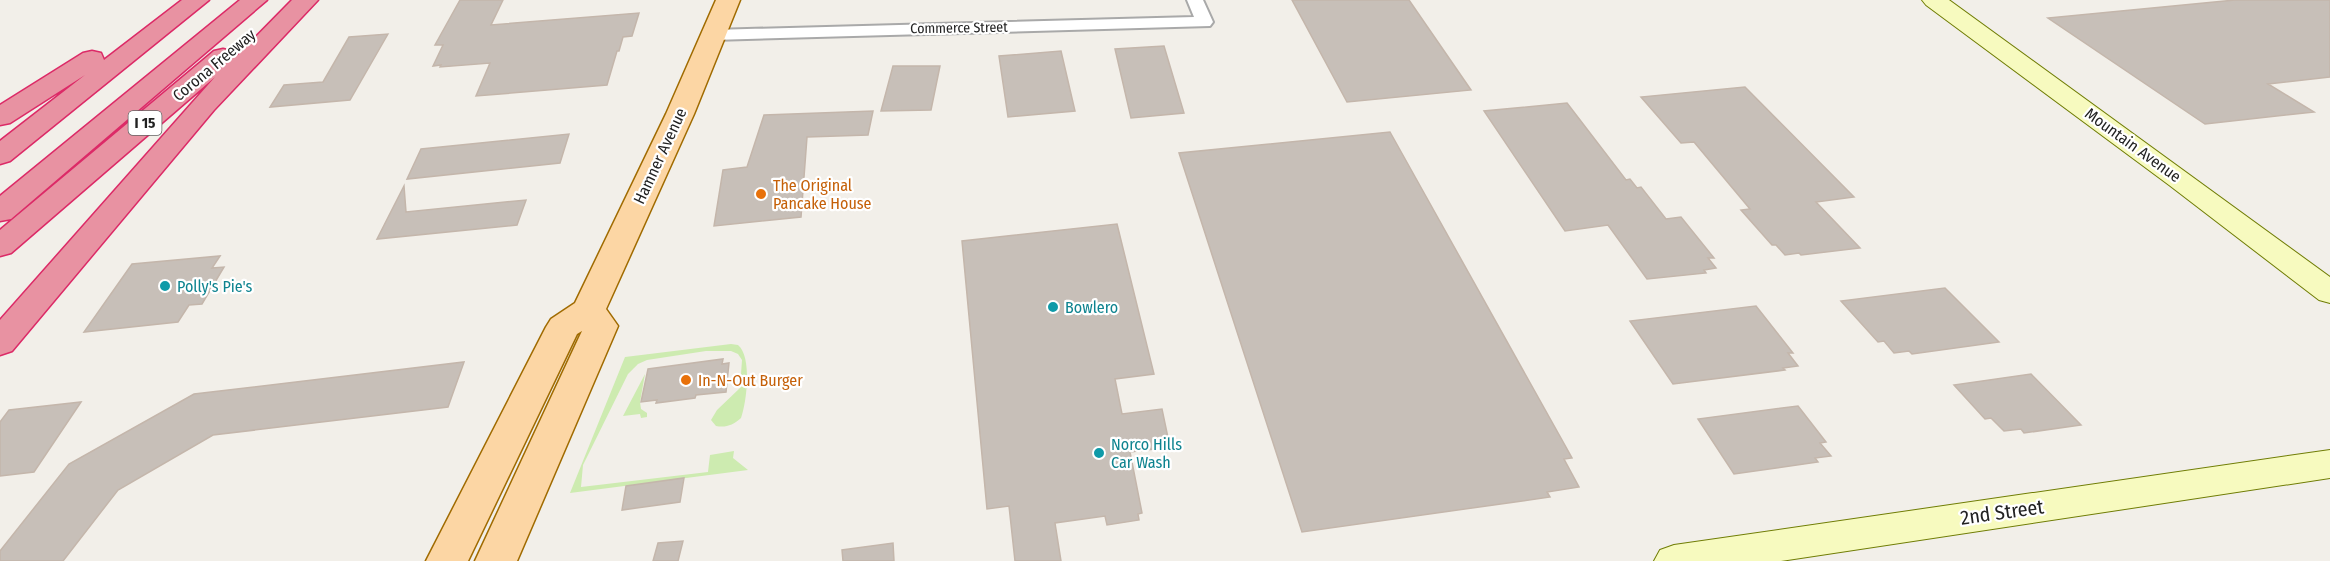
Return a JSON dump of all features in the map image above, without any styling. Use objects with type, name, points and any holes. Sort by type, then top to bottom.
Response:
[{"type":"highway","points":[[0,187],[230,0]]},
{"type":"highway","points":[[0,212],[255,0]]},
{"type":"highway","name":"Corona Freeway","points":[[0,246],[290,0]]},
{"type":"highway","points":[[0,343],[204,104],[306,0]]},
{"type":"highway","points":[[0,117],[104,51],[187,8]]},
{"type":"highway","points":[[0,154],[187,8]]},
{"type":"main road","name":"Hamner Avenue","points":[[589,310],[680,114],[728,0]]},
{"type":"main road","name":"Mountain Avenue","points":[[1934,0],[2179,179],[2330,293]]},
{"type":"main road","points":[[447,561],[563,327],[589,310],[601,326],[496,561]]},
{"type":"main road","name":"2nd Street","points":[[1674,561],[2330,464]]},
{"type":"street","name":"Commerce Street","points":[[713,35],[1204,22],[1195,0]]},
{"type":"green space","points":[[738,345],[742,351],[747,369],[745,401],[741,418],[723,427],[716,426],[711,420],[717,410],[740,388],[742,360],[738,354],[731,351],[706,351],[647,360],[638,364],[628,374],[583,465],[581,487],[708,472],[710,455],[734,451],[733,458],[748,470],[570,493],[625,357]]},
{"type":"green space","points":[[645,374],[640,402],[641,409],[647,413],[647,417],[641,418],[640,414],[623,416]]},
{"type":"building","points":[[460,0],[503,0],[491,25],[639,13],[632,36],[623,37],[607,85],[476,96],[490,63],[433,66],[443,45],[435,45]]},
{"type":"building","points":[[1292,0],[1409,0],[1471,90],[1347,102]]},
{"type":"building","points":[[2235,0],[2330,0],[2330,77],[2268,84],[2314,112],[2205,124],[2048,18]]},
{"type":"building","points":[[388,34],[350,100],[270,107],[284,85],[323,82],[349,37]]},
{"type":"building","points":[[1164,46],[1184,113],[1131,118],[1115,49]]},
{"type":"building","points":[[1061,51],[1075,111],[1008,117],[999,56]]},
{"type":"building","points":[[893,66],[940,66],[931,110],[881,111]]},
{"type":"building","points":[[1745,87],[1854,197],[1816,202],[1860,248],[1785,255],[1776,245],[1772,245],[1741,210],[1750,209],[1694,142],[1681,143],[1641,97]]},
{"type":"building","points":[[1567,103],[1626,180],[1630,179],[1637,188],[1641,187],[1666,219],[1681,217],[1714,258],[1708,258],[1716,268],[1704,270],[1706,273],[1647,279],[1608,225],[1565,231],[1484,111]]},
{"type":"building","points":[[873,111],[868,135],[807,137],[801,217],[714,226],[723,170],[747,167],[764,115]]},
{"type":"building","points":[[1390,132],[1572,458],[1564,459],[1579,487],[1547,492],[1550,497],[1302,532],[1179,153]]},
{"type":"building","points":[[569,134],[560,163],[407,179],[421,149]]},
{"type":"building","points":[[404,186],[406,212],[526,200],[517,225],[377,239]]},
{"type":"building","points":[[1117,224],[1154,374],[1115,379],[1122,414],[1162,409],[1170,447],[1130,452],[1142,513],[1138,514],[1139,520],[1107,525],[1105,516],[1055,523],[1061,561],[1015,561],[1009,506],[987,509],[962,241]]},
{"type":"building","name":"Polly's Pie's","points":[[220,256],[212,268],[224,267],[202,304],[189,305],[178,322],[84,332],[132,264]]},
{"type":"building","points":[[1945,288],[1999,342],[1912,354],[1909,351],[1894,353],[1884,341],[1878,342],[1841,301]]},
{"type":"building","points":[[1756,306],[1793,353],[1788,353],[1798,366],[1783,368],[1785,370],[1673,384],[1630,321]]},
{"type":"building","name":"In-N-Out Burger","points":[[723,359],[722,364],[729,363],[726,392],[656,403],[657,400],[641,402],[648,369]]},
{"type":"building","points":[[464,362],[448,407],[213,435],[118,490],[63,561],[0,561],[0,551],[69,464],[194,394]]},
{"type":"building","points":[[2031,374],[2081,425],[2024,433],[2021,429],[2004,431],[1991,418],[1985,419],[1954,385]]},
{"type":"building","points":[[81,402],[34,472],[0,476],[0,422],[9,410]]},
{"type":"building","points":[[1798,406],[1826,442],[1820,443],[1831,456],[1815,458],[1818,462],[1734,474],[1698,419]]},
{"type":"building","points":[[684,478],[680,502],[622,510],[626,486]]},
{"type":"building","points":[[683,541],[678,561],[653,561],[658,543]]},
{"type":"building","points":[[893,543],[894,561],[843,561],[842,550]]},
{"type":"place","name":"The Original Pancake House","points":[[761,194]]},
{"type":"place","name":"Polly's Pie's","points":[[165,286]]},
{"type":"place","name":"Bowlero","points":[[1053,307]]},
{"type":"place","name":"In-N-Out Burger","points":[[686,380]]},
{"type":"place","name":"Norco Hills Car Wash","points":[[1099,453]]}]
